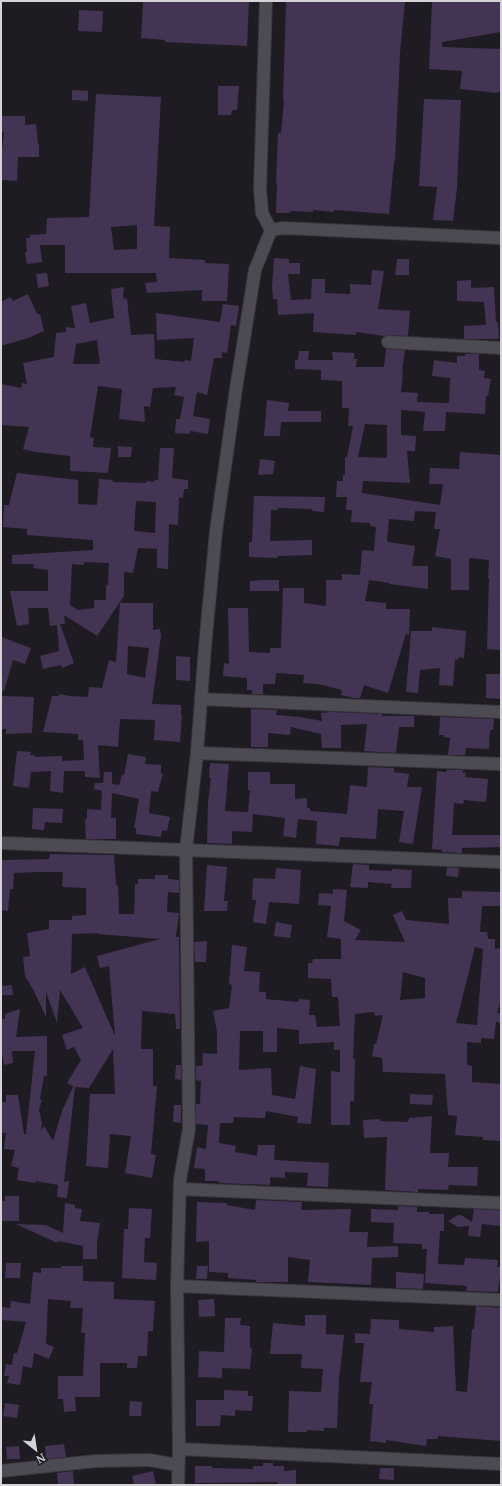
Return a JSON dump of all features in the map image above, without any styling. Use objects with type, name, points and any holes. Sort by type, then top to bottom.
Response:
[{"type":"street","points":[[266,1],[260,189],[262,213],[272,230]]},
{"type":"street","points":[[272,230],[283,228],[501,238]]},
{"type":"street","points":[[178,1485],[177,1286],[180,1180],[190,1129],[186,850],[197,753],[216,531],[236,389],[255,270],[272,230]]},
{"type":"street","points":[[388,342],[501,348]]},
{"type":"street","points":[[201,699],[501,712]]},
{"type":"street","points":[[197,753],[501,764]]},
{"type":"street","points":[[1,843],[501,862]]},
{"type":"street","points":[[180,1188],[501,1204]]},
{"type":"street","points":[[177,1286],[501,1300]]},
{"type":"street","points":[[179,1449],[501,1464]]},
{"type":"street","points":[[1,1471],[96,1461],[149,1460],[178,1465]]},
{"type":"building","points":[[143,1],[249,1],[247,46],[165,42],[165,40],[141,38]]},
{"type":"building","points":[[286,1],[405,1],[400,53],[395,161],[389,214],[334,210],[334,212],[313,210],[313,212],[290,211],[290,213],[276,213],[278,133],[281,133],[284,101]]},
{"type":"building","points":[[432,1],[501,1],[501,32],[442,42],[442,47],[501,49],[501,92],[497,93],[460,89],[462,71],[429,69]]},
{"type":"building","points":[[79,10],[103,11],[102,32],[78,31]]},
{"type":"building","points":[[218,86],[239,86],[237,110],[232,110],[231,115],[218,115]]},
{"type":"building","points":[[72,90],[88,91],[88,101],[72,100]]},
{"type":"building","points":[[96,94],[161,97],[154,226],[170,227],[169,258],[205,260],[205,263],[229,264],[227,301],[202,301],[202,290],[147,293],[145,283],[157,282],[156,273],[65,273],[65,245],[40,245],[42,262],[27,264],[25,252],[27,252],[26,238],[30,238],[30,235],[46,234],[47,218],[89,217]],"holes":[[[137,225],[137,249],[114,250],[111,227]]]},
{"type":"building","points":[[424,99],[461,100],[457,188],[453,221],[433,220],[437,187],[419,186]]},
{"type":"building","points":[[2,116],[25,116],[25,125],[36,124],[39,157],[18,157],[17,181],[1,180],[1,160],[4,132],[2,132]]},
{"type":"building","points":[[274,258],[289,259],[289,263],[300,263],[300,274],[288,274],[291,300],[311,299],[312,279],[325,279],[325,293],[350,294],[350,284],[371,285],[372,270],[384,271],[378,309],[410,311],[408,336],[384,336],[356,332],[356,335],[313,332],[314,313],[278,315],[277,299],[273,299],[272,287]]},
{"type":"building","points":[[397,259],[409,259],[409,275],[395,275]]},
{"type":"building","points":[[47,273],[49,286],[38,288],[36,274]]},
{"type":"building","points":[[471,280],[471,288],[494,287],[496,322],[498,322],[499,339],[464,339],[464,326],[486,325],[484,302],[457,301],[457,281]]},
{"type":"building","points":[[124,287],[123,298],[127,299],[131,335],[154,334],[155,359],[184,362],[185,360],[191,361],[194,338],[157,340],[156,313],[220,322],[223,304],[239,306],[236,326],[231,325],[227,353],[222,352],[222,358],[214,358],[207,395],[197,392],[193,416],[210,419],[208,434],[190,431],[190,434],[175,433],[176,419],[180,419],[184,397],[174,395],[176,387],[153,388],[150,407],[144,406],[145,422],[119,419],[122,389],[98,386],[90,437],[94,438],[93,447],[111,448],[108,473],[70,471],[70,456],[23,449],[29,427],[1,425],[1,384],[21,388],[22,383],[27,384],[23,363],[54,357],[56,333],[66,332],[66,327],[75,328],[71,306],[86,303],[90,323],[114,318],[111,289]],"holes":[[[97,340],[100,364],[73,364],[76,344]]]},
{"type":"building","points":[[28,294],[37,314],[40,314],[44,331],[28,338],[1,346],[1,302],[10,297],[13,301]]},
{"type":"building","points":[[386,349],[405,350],[401,392],[418,393],[417,402],[449,403],[450,378],[432,376],[434,360],[457,363],[457,356],[465,356],[465,354],[479,354],[479,370],[485,371],[484,378],[491,379],[488,396],[486,395],[485,414],[446,412],[445,431],[423,431],[425,412],[401,410],[401,435],[416,436],[415,451],[407,451],[410,483],[363,481],[362,493],[440,505],[443,484],[429,484],[430,468],[459,469],[460,452],[501,455],[501,650],[487,649],[489,560],[469,558],[469,590],[451,590],[451,559],[435,556],[440,529],[434,529],[436,512],[415,511],[414,521],[389,519],[387,540],[388,542],[415,546],[412,566],[428,566],[428,589],[369,580],[365,601],[386,603],[386,609],[410,609],[409,635],[406,634],[388,693],[364,685],[360,698],[354,698],[341,695],[342,690],[318,684],[303,683],[304,675],[276,673],[275,684],[263,684],[263,694],[252,694],[252,690],[247,690],[247,678],[223,676],[224,663],[229,664],[228,608],[248,608],[249,652],[270,653],[270,648],[281,648],[283,588],[304,588],[304,603],[326,606],[326,580],[342,580],[342,574],[360,575],[362,550],[374,551],[376,527],[370,526],[370,523],[351,522],[352,510],[346,510],[347,497],[336,497],[337,481],[343,481],[343,475],[345,475],[345,457],[347,457],[353,426],[348,426],[349,408],[342,408],[342,381],[321,380],[321,370],[295,369],[295,360],[298,360],[299,351],[309,351],[308,360],[333,360],[332,352],[354,353],[354,359],[357,359],[356,367],[384,367]],"holes":[[[365,424],[387,425],[387,458],[358,457]]]},
{"type":"building","points":[[267,400],[289,403],[288,411],[321,411],[321,422],[281,422],[280,436],[264,436]]},
{"type":"building","points":[[118,446],[132,447],[131,457],[118,457]]},
{"type":"building","points":[[160,448],[174,448],[172,478],[188,480],[188,489],[184,489],[183,498],[179,497],[178,525],[169,524],[168,569],[157,568],[157,549],[138,548],[133,573],[124,572],[124,596],[97,636],[64,615],[65,624],[60,624],[74,663],[62,668],[61,665],[43,669],[40,656],[59,651],[57,625],[50,626],[48,608],[28,608],[29,624],[17,626],[10,591],[48,591],[48,570],[33,568],[34,564],[12,564],[12,555],[93,550],[93,540],[27,535],[27,529],[3,527],[4,505],[9,505],[17,473],[78,480],[78,504],[97,505],[99,479],[113,480],[112,482],[146,483],[146,481],[154,482],[154,480],[158,480]],"holes":[[[136,501],[156,502],[155,533],[134,531]],[[84,562],[109,563],[108,585],[106,585],[106,600],[94,600],[94,608],[78,610],[70,605],[72,564],[84,565]]]},
{"type":"building","points":[[260,459],[275,461],[273,474],[258,475]]},
{"type":"building","points":[[254,496],[325,497],[324,512],[312,511],[312,509],[278,508],[278,510],[271,510],[270,541],[312,540],[312,555],[278,556],[277,558],[249,557],[249,542],[252,542]]},
{"type":"building","points":[[279,580],[279,591],[250,591],[250,581]]},
{"type":"building","points":[[120,603],[153,603],[153,630],[160,629],[161,635],[152,704],[181,705],[182,715],[180,742],[154,740],[155,720],[120,719],[118,747],[98,745],[100,778],[85,777],[85,771],[64,771],[63,793],[50,791],[51,771],[31,772],[29,788],[13,786],[17,751],[31,752],[30,755],[34,755],[34,757],[62,756],[62,761],[84,760],[83,740],[78,740],[78,734],[43,732],[52,696],[59,696],[59,694],[88,697],[89,687],[102,688],[109,660],[116,662]],"holes":[[[128,646],[149,648],[145,678],[127,674]]]},
{"type":"building","points":[[432,627],[466,631],[464,658],[459,657],[458,660],[455,659],[453,686],[439,685],[440,668],[420,670],[418,693],[406,692],[411,631],[432,631]]},
{"type":"building","points":[[1,637],[31,648],[25,664],[13,660],[4,691],[1,691]]},
{"type":"building","points":[[176,656],[190,657],[190,681],[176,680]]},
{"type":"building","points":[[486,674],[501,674],[501,699],[486,698]]},
{"type":"building","points":[[1,696],[34,697],[32,733],[6,734],[6,729],[1,729]]},
{"type":"building","points":[[251,709],[277,710],[276,715],[322,721],[321,713],[330,712],[382,714],[382,716],[414,716],[414,727],[399,727],[396,753],[364,751],[367,724],[341,725],[341,748],[322,748],[321,734],[291,727],[290,735],[268,733],[268,747],[251,747]]},
{"type":"building","points":[[440,717],[494,719],[493,730],[490,730],[489,749],[466,748],[465,755],[448,755],[450,738],[444,737],[444,735],[439,735]]},
{"type":"building","points":[[128,754],[146,757],[145,764],[161,765],[161,773],[163,773],[158,792],[151,791],[149,813],[170,817],[167,831],[162,830],[161,837],[136,834],[136,828],[134,828],[139,799],[112,793],[111,818],[116,818],[116,839],[86,839],[85,819],[87,819],[87,809],[101,810],[102,791],[94,789],[95,783],[103,783],[104,772],[112,772],[112,784],[119,785],[122,775],[124,775]]},
{"type":"building","points":[[210,763],[229,764],[225,811],[248,812],[250,790],[248,790],[248,772],[270,772],[270,784],[295,784],[295,799],[307,798],[307,808],[310,808],[310,811],[347,814],[350,785],[367,787],[368,767],[394,768],[394,772],[409,774],[407,787],[422,787],[413,844],[399,842],[404,811],[378,809],[376,839],[340,837],[339,846],[316,844],[317,821],[298,819],[296,838],[283,836],[285,818],[253,814],[252,832],[232,831],[232,844],[207,843],[208,802],[211,778],[209,778]]},
{"type":"building","points":[[447,770],[463,770],[463,773],[466,773],[465,777],[488,779],[486,802],[464,800],[463,804],[454,803],[452,835],[501,835],[501,847],[462,848],[462,853],[442,852],[442,850],[432,849],[437,771],[446,772]]},
{"type":"building","points":[[33,808],[63,809],[62,823],[45,822],[44,830],[32,829]]},
{"type":"building","points":[[50,854],[114,855],[116,885],[118,885],[119,914],[134,914],[135,884],[138,884],[138,879],[155,879],[155,875],[168,875],[168,879],[179,880],[179,893],[168,892],[167,912],[179,913],[176,937],[179,937],[180,1029],[176,1029],[175,1014],[142,1011],[141,1049],[153,1049],[153,1086],[157,1086],[151,1154],[156,1155],[152,1178],[125,1173],[131,1136],[110,1134],[108,1168],[86,1166],[90,1094],[115,1094],[113,1049],[89,1088],[74,1087],[67,1083],[81,1060],[74,1047],[67,1050],[62,1035],[83,1028],[60,990],[57,1023],[46,992],[46,1017],[25,976],[23,957],[30,956],[27,933],[49,929],[49,920],[72,920],[72,916],[86,915],[86,888],[62,887],[63,872],[14,873],[13,889],[10,889],[8,911],[1,910],[1,860],[49,859]],"holes":[[[72,934],[98,934],[160,939],[97,956],[100,968],[109,966],[115,1036],[85,967],[71,974]]]},
{"type":"building","points":[[353,864],[369,865],[369,870],[412,870],[411,888],[391,888],[392,884],[368,882],[368,888],[350,887]]},
{"type":"building","points":[[207,865],[227,867],[224,901],[228,901],[227,911],[204,911]]},
{"type":"building","points":[[447,867],[459,868],[458,877],[446,876]]},
{"type":"building","points":[[276,868],[301,870],[299,904],[269,902],[266,924],[253,922],[256,900],[252,900],[253,878],[275,879]]},
{"type":"building","points":[[333,889],[347,890],[344,921],[361,930],[355,940],[405,942],[393,915],[402,911],[406,920],[449,924],[448,898],[462,898],[462,891],[501,892],[501,906],[482,906],[480,932],[487,932],[488,939],[495,939],[495,949],[501,948],[501,1001],[497,1013],[501,1013],[501,1023],[496,1022],[494,1039],[481,1038],[481,1043],[467,1042],[467,1065],[472,1066],[472,1082],[501,1084],[501,1141],[483,1140],[483,1137],[455,1135],[457,1116],[448,1115],[445,1074],[383,1072],[382,1058],[372,1056],[383,1015],[375,1016],[374,1012],[355,1014],[353,1059],[355,1059],[354,1101],[350,1101],[350,1125],[331,1125],[331,1071],[340,1072],[340,1050],[334,1050],[334,1042],[299,1044],[299,1030],[277,1028],[277,1052],[263,1052],[263,1031],[240,1031],[239,1070],[271,1068],[272,1095],[295,1099],[300,1066],[316,1069],[311,1124],[297,1123],[298,1117],[266,1111],[265,1118],[234,1117],[233,1123],[220,1123],[219,1143],[236,1146],[235,1152],[257,1156],[258,1145],[275,1145],[274,1160],[329,1163],[328,1187],[307,1186],[308,1173],[285,1172],[285,1178],[270,1177],[270,1185],[205,1181],[205,1169],[194,1168],[197,1147],[206,1149],[208,1125],[196,1124],[196,1104],[200,1104],[201,1081],[196,1080],[196,1066],[202,1066],[203,1053],[217,1054],[217,1032],[213,1011],[229,1008],[232,985],[229,984],[232,945],[247,947],[244,971],[260,972],[259,992],[266,992],[266,999],[298,1002],[299,999],[310,1000],[309,1015],[315,1015],[317,1027],[340,1026],[338,997],[332,997],[331,979],[308,978],[308,963],[312,963],[313,959],[341,959],[341,939],[327,937],[331,906],[318,905],[319,893],[333,894]],"holes":[[[475,947],[483,949],[477,1025],[456,1023]],[[403,972],[425,978],[425,998],[400,1000]]]},
{"type":"building","points":[[276,922],[292,925],[290,938],[274,936]]},
{"type":"building","points":[[207,941],[206,962],[195,962],[194,942]]},
{"type":"building","points":[[12,985],[13,995],[1,995],[1,986]]},
{"type":"building","points":[[20,1009],[16,1037],[47,1036],[47,1076],[44,1076],[40,1099],[42,1100],[39,1110],[42,1123],[41,1131],[44,1126],[53,1141],[62,1111],[73,1087],[75,1087],[64,1182],[69,1181],[67,1198],[57,1197],[58,1185],[36,1181],[35,1183],[17,1180],[19,1168],[11,1166],[15,1150],[4,1149],[6,1133],[1,1133],[1,1102],[6,1102],[6,1095],[18,1095],[24,1134],[26,1134],[35,1051],[12,1051],[13,1063],[4,1065],[1,1047],[1,1019],[5,1019],[5,1014]]},
{"type":"building","points":[[176,1065],[181,1065],[181,1080],[175,1079]]},
{"type":"building","points":[[410,1094],[433,1095],[432,1105],[410,1104]]},
{"type":"building","points":[[174,1105],[181,1105],[181,1123],[173,1122]]},
{"type":"building","points":[[432,1116],[430,1153],[449,1153],[448,1167],[478,1167],[477,1186],[449,1185],[448,1190],[418,1189],[418,1192],[385,1190],[387,1137],[364,1138],[363,1120],[380,1119],[380,1121],[408,1122],[409,1118]]},
{"type":"building","points":[[5,1196],[19,1196],[19,1221],[1,1221],[1,1201],[5,1201]]},
{"type":"building","points":[[256,1200],[302,1202],[301,1210],[351,1209],[349,1232],[368,1232],[367,1247],[398,1246],[398,1257],[372,1258],[371,1285],[308,1282],[310,1260],[288,1257],[288,1282],[256,1282],[256,1280],[228,1278],[228,1273],[209,1272],[209,1241],[196,1242],[197,1202],[227,1203],[227,1205],[255,1210]]},
{"type":"building","points":[[65,1203],[75,1205],[75,1208],[82,1209],[80,1221],[100,1223],[97,1243],[97,1259],[83,1259],[83,1246],[58,1241],[57,1243],[16,1224],[46,1225],[63,1233]]},
{"type":"building","points":[[398,1206],[417,1207],[417,1212],[444,1214],[444,1231],[440,1231],[438,1264],[464,1265],[465,1258],[498,1260],[497,1267],[501,1267],[498,1292],[466,1291],[467,1286],[425,1283],[427,1249],[422,1249],[422,1244],[393,1243],[394,1223],[371,1222],[371,1209],[398,1210]]},
{"type":"building","points":[[129,1208],[152,1209],[150,1238],[145,1238],[144,1262],[157,1263],[156,1280],[122,1278],[124,1229],[128,1229]]},
{"type":"building","points":[[474,1209],[501,1210],[501,1226],[482,1224],[480,1237],[468,1236],[469,1226],[458,1227],[448,1221],[458,1215],[461,1215],[472,1222]]},
{"type":"building","points":[[6,1263],[21,1263],[20,1278],[5,1278]]},
{"type":"building","points":[[61,1266],[83,1266],[83,1281],[114,1282],[114,1299],[155,1301],[153,1331],[148,1331],[147,1356],[138,1356],[137,1368],[127,1368],[127,1363],[100,1363],[100,1397],[75,1397],[76,1411],[64,1412],[63,1399],[58,1399],[58,1376],[83,1376],[85,1333],[81,1333],[83,1308],[70,1308],[71,1301],[48,1299],[46,1344],[54,1347],[49,1359],[34,1353],[32,1368],[23,1366],[20,1385],[7,1383],[9,1376],[4,1376],[6,1364],[12,1365],[14,1353],[17,1353],[26,1322],[1,1320],[1,1307],[10,1308],[11,1301],[30,1304],[33,1272],[41,1273],[41,1268],[61,1268]]},
{"type":"building","points":[[197,1266],[208,1266],[207,1279],[196,1279]]},
{"type":"building","points":[[396,1272],[424,1274],[423,1289],[396,1288]]},
{"type":"building","points":[[214,1299],[215,1316],[199,1317],[198,1300]]},
{"type":"building","points":[[476,1306],[501,1308],[501,1441],[438,1436],[438,1439],[427,1439],[426,1446],[386,1440],[386,1443],[370,1441],[373,1404],[369,1404],[372,1382],[360,1382],[364,1343],[355,1343],[355,1333],[370,1334],[371,1319],[399,1320],[399,1329],[434,1332],[434,1327],[453,1326],[456,1391],[467,1392],[472,1329],[474,1329]]},
{"type":"building","points":[[305,1315],[326,1315],[326,1334],[344,1335],[339,1380],[337,1428],[324,1428],[324,1431],[307,1430],[307,1432],[288,1432],[289,1391],[321,1392],[323,1369],[301,1368],[302,1354],[270,1354],[273,1323],[305,1326]]},
{"type":"building","points":[[225,1318],[241,1318],[240,1325],[250,1326],[250,1348],[252,1348],[250,1369],[222,1368],[222,1378],[198,1377],[199,1351],[224,1352]]},
{"type":"building","points":[[224,1390],[248,1391],[248,1396],[253,1396],[252,1411],[235,1410],[235,1416],[221,1415],[220,1426],[196,1426],[196,1400],[224,1400]]},
{"type":"building","points":[[130,1401],[142,1402],[141,1416],[129,1416]]},
{"type":"building","points":[[5,1403],[19,1405],[17,1418],[3,1416]]},
{"type":"building","points":[[64,1444],[66,1457],[46,1459],[45,1446]]},
{"type":"building","points":[[19,1446],[20,1459],[7,1459],[6,1447]]},
{"type":"building","points":[[263,1463],[273,1463],[273,1466],[284,1466],[284,1471],[296,1470],[296,1485],[278,1485],[278,1482],[195,1483],[195,1466],[253,1469],[253,1466],[263,1466]]},
{"type":"building","points":[[380,1468],[394,1468],[394,1480],[379,1479]]},
{"type":"building","points":[[73,1471],[74,1485],[58,1485],[57,1473]]},
{"type":"building","points":[[153,1471],[156,1485],[134,1485],[132,1476]]}]
